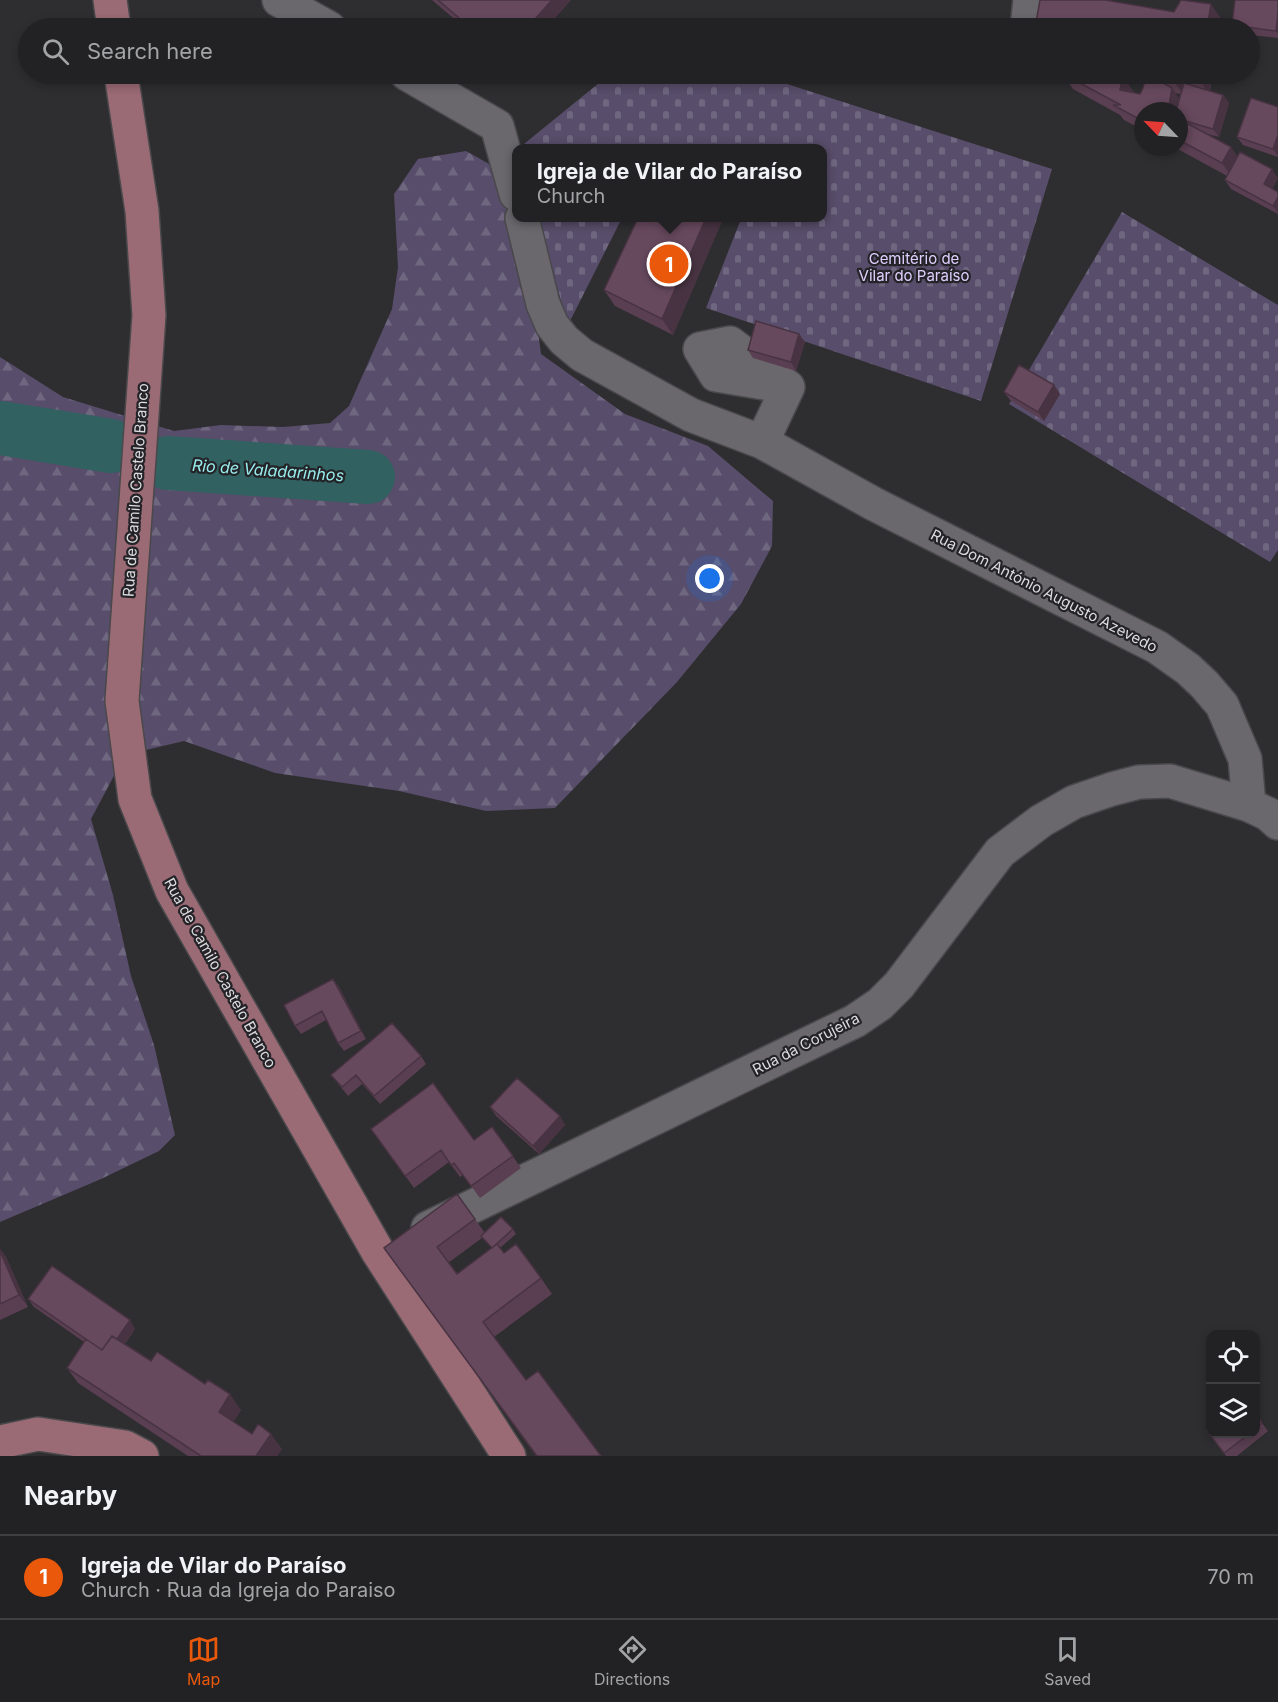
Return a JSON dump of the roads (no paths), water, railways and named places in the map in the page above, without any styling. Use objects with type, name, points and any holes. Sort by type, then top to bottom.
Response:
[{"type":"main road","points":[[110,0],[113,18]]},
{"type":"main road","name":"Rua de Camilo Castelo Branco","points":[[122,84],[141,211],[149,315],[122,700],[135,799],[172,891],[378,1252],[509,1456]]},
{"type":"main road","points":[[0,1442],[38,1434],[125,1447],[142,1456]]},
{"type":"street","points":[[279,0],[311,18]]},
{"type":"street","points":[[1028,18],[1030,0]]},
{"type":"street","points":[[424,84],[497,126],[512,180]]},
{"type":"street","name":"Rua Dom António Augusto Azevedo","points":[[523,222],[543,304],[552,325],[564,340],[582,355],[691,415],[762,442],[874,504],[1157,647],[1188,669],[1222,705],[1268,811]]},
{"type":"street","points":[[762,442],[788,387]]},
{"type":"street","name":"Rua da Corujeira","points":[[378,1252],[855,1021],[880,1004],[899,985],[1000,852],[1041,820],[1074,802],[1139,782],[1170,781],[1268,811]]},
{"type":"waterway","name":"Rio de Valadarinhos","points":[[0,428],[111,446]]},
{"type":"waterway","name":"Rio de Valadarinhos","points":[[168,463],[368,477]]},
{"type":"place","name":"Igreja de Vilar do Paraíso","points":[[669,264]]},
{"type":"park label","name":"Cemitério de Vilar do Paraíso","points":[[914,268]]}]
